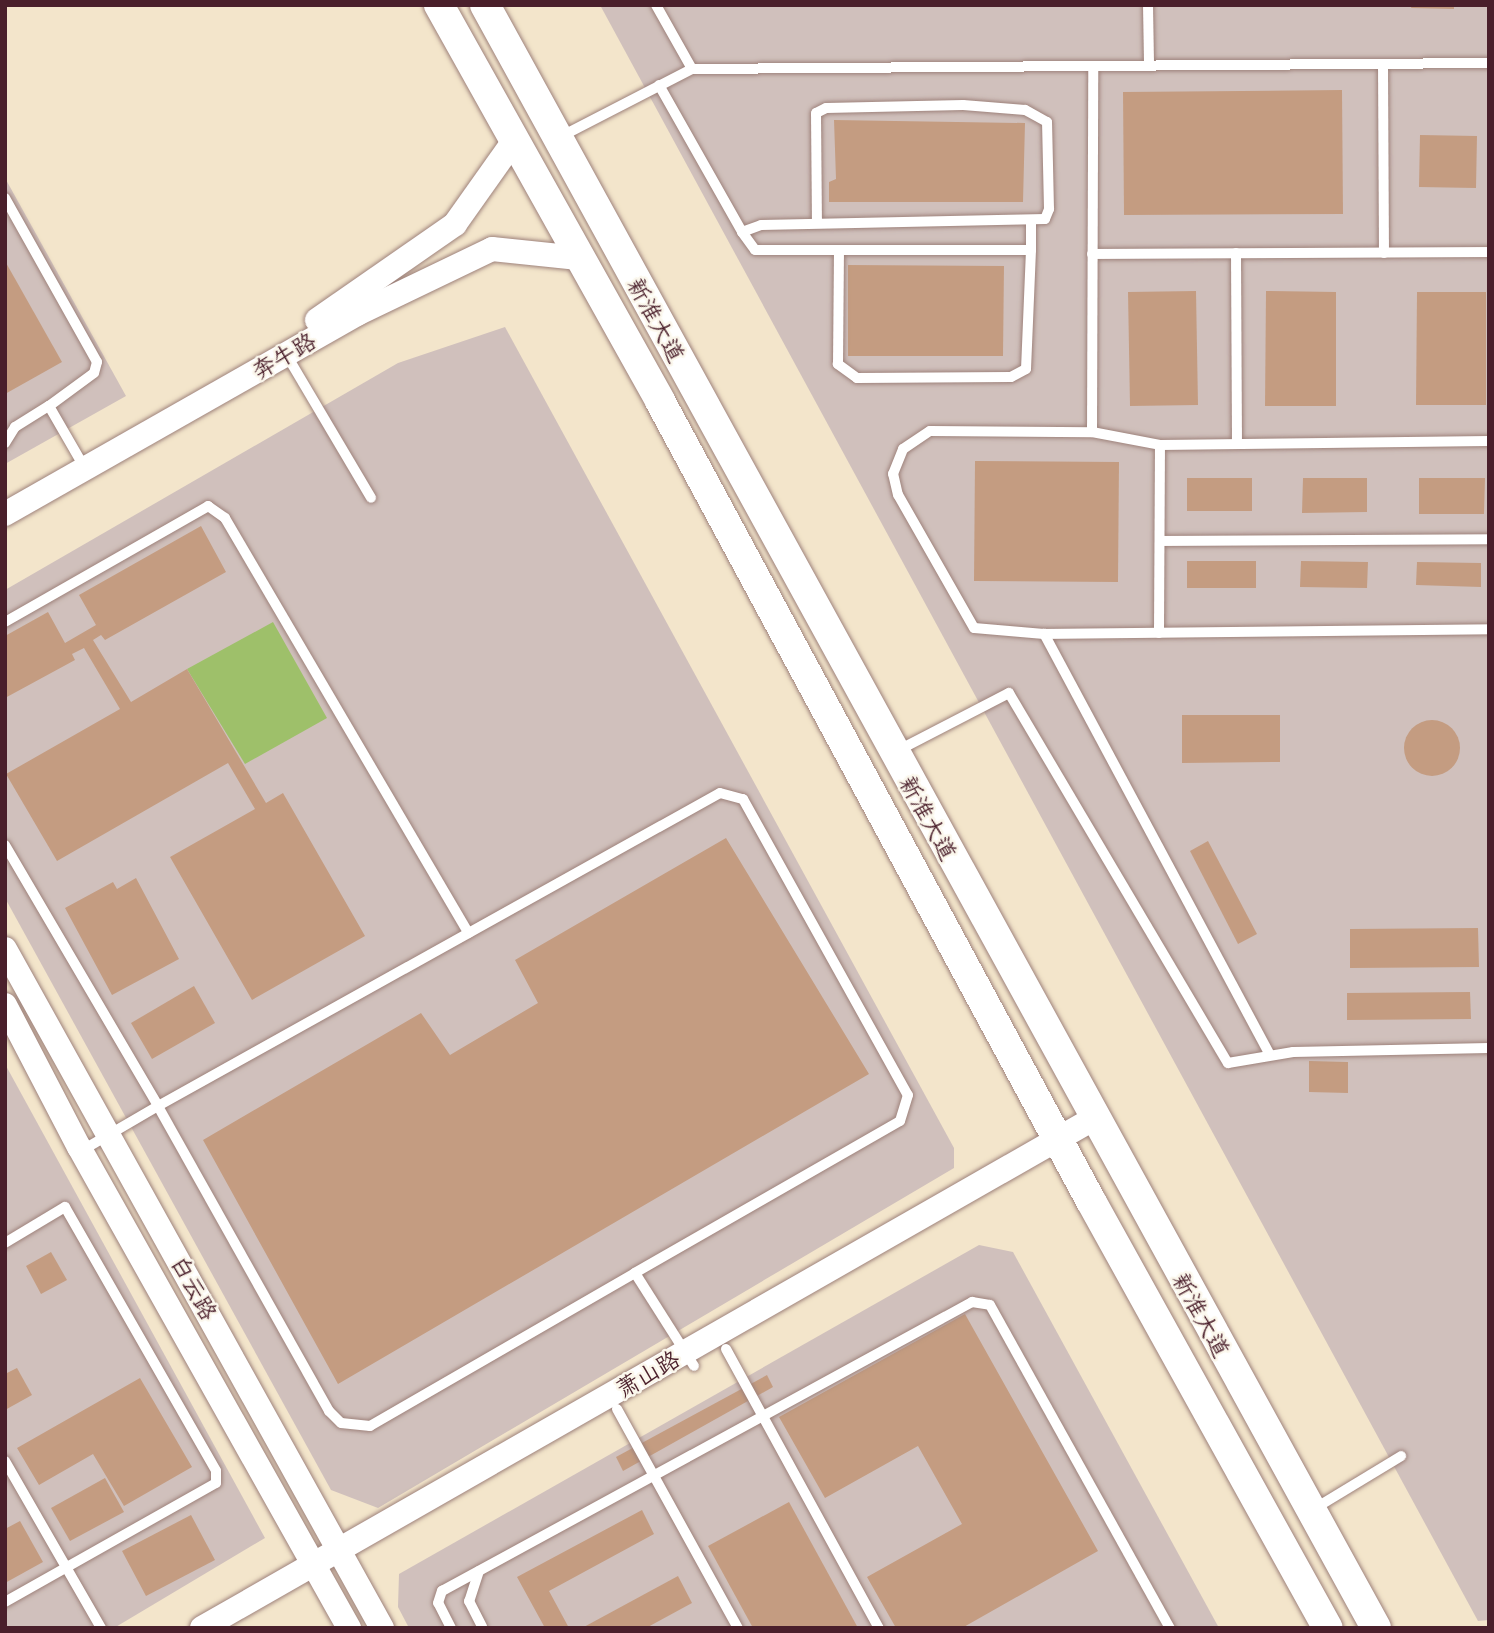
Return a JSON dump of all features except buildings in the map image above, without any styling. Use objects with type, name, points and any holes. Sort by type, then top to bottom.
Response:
[{"type":"main road","name":"新淮大道","points":[[439,5],[1328,1628]]},
{"type":"main road","name":"新淮大道","points":[[485,5],[1097,1126],[1376,1628]]},
{"type":"street","name":"奔牛路","points":[[5,514],[283,349],[437,241],[455,224],[513,142]]},
{"type":"street","name":"奔牛路","points":[[5,499],[283,349],[492,249],[579,258]]},
{"type":"street","name":"白云路","points":[[5,949],[382,1628]]},
{"type":"street","name":"白云路","points":[[5,1005],[81,1151],[349,1628]]},
{"type":"street","name":"萧山路","points":[[343,1557],[1097,1126]]},
{"type":"street","name":"萧山路","points":[[202,1628],[317,1571],[617,1409],[689,1359],[726,1349],[1062,1146]]},
{"type":"street","name":"萧山路","points":[[235,1628],[317,1571]]},
{"type":"lane","points":[[656,5],[692,69]]},
{"type":"lane","points":[[1148,5],[1149,65]]},
{"type":"lane","points":[[557,138],[692,69],[1489,63]]},
{"type":"lane","points":[[1383,64],[1384,253]]},
{"type":"lane","points":[[1092,432],[1093,66]]},
{"type":"lane","points":[[659,85],[742,232],[755,250],[1031,250]]},
{"type":"lane","points":[[742,232],[761,225],[1045,219],[1049,209],[1047,122],[1025,110],[963,105],[826,107],[816,113],[817,223]]},
{"type":"lane","points":[[5,198],[97,362],[94,373],[15,427],[5,443]]},
{"type":"lane","points":[[839,251],[838,364],[857,378],[1011,377],[1026,369],[1031,221]]},
{"type":"lane","points":[[1092,254],[1489,252]]},
{"type":"lane","points":[[1236,253],[1237,444]]},
{"type":"lane","points":[[283,349],[371,498]]},
{"type":"lane","points":[[49,406],[79,458]]},
{"type":"lane","points":[[1489,441],[1160,445],[1092,432],[930,431],[906,445],[894,469],[898,495],[974,628],[1044,634],[1489,629]]},
{"type":"lane","points":[[1159,633],[1160,445]]},
{"type":"lane","points":[[5,622],[208,506],[225,519],[468,933]]},
{"type":"lane","points":[[1160,541],[1489,539]]},
{"type":"lane","points":[[1044,634],[1270,1055]]},
{"type":"lane","points":[[893,753],[1009,693],[1228,1063],[1270,1055],[1489,1048]]},
{"type":"lane","points":[[5,845],[158,1106],[329,1411],[341,1423],[370,1426],[900,1121],[908,1095],[743,799],[720,793],[158,1106],[81,1151]]},
{"type":"lane","points":[[5,1243],[65,1207],[216,1471],[216,1483],[5,1602]]},
{"type":"lane","points":[[635,1273],[689,1359]]},
{"type":"lane","points":[[451,1628],[438,1596],[479,1571],[972,1302],[990,1305],[1170,1628]]},
{"type":"lane","points":[[726,1349],[879,1628]]},
{"type":"lane","points":[[617,1409],[738,1628]]},
{"type":"lane","points":[[1311,1511],[1401,1456]]},
{"type":"lane","points":[[5,1461],[101,1628]]},
{"type":"lane","points":[[479,1571],[469,1601],[482,1627]]},
{"type":"shaded area","points":[[600,5],[1489,5],[1489,1620],[1478,1621]]},
{"type":"shaded area","points":[[5,178],[126,396],[5,464]]},
{"type":"shaded area","points":[[505,327],[954,1148],[954,1168],[378,1508],[331,1490],[5,898],[5,590],[398,363]]},
{"type":"shaded area","points":[[5,1064],[265,1538],[114,1628],[5,1628]]},
{"type":"shaded area","points":[[979,1245],[1013,1252],[1219,1628],[409,1628],[398,1607],[399,1574]]},
{"type":"green space","points":[[273,622],[327,718],[245,764],[187,669]]}]
